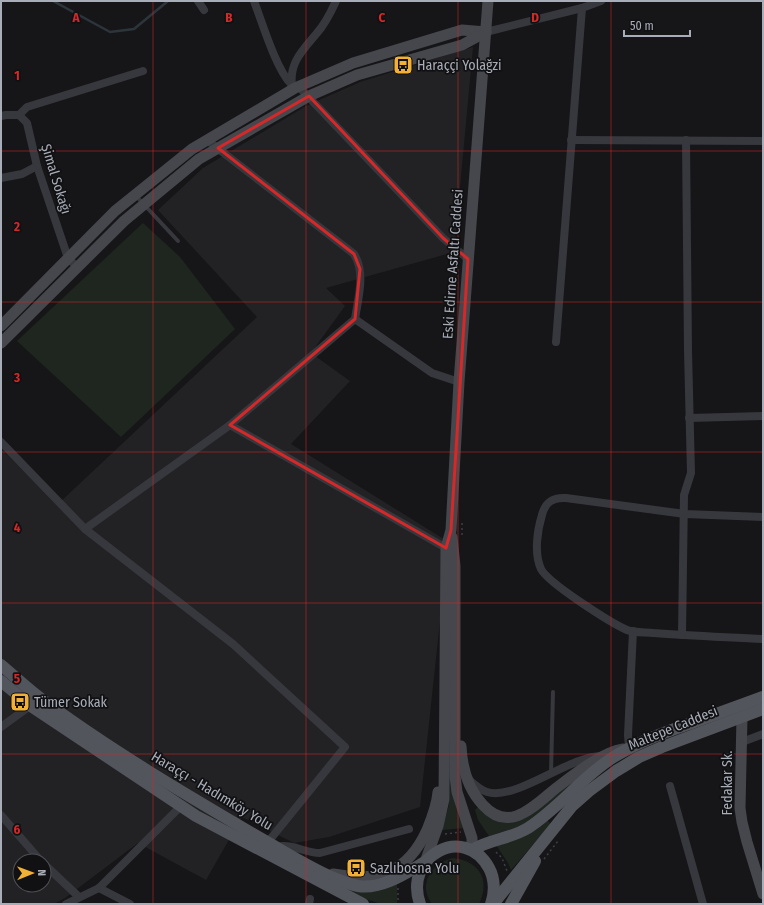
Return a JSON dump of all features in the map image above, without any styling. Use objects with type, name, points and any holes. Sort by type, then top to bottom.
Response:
[{"type":"main road","name":"Eski Edirne Asfaltı Caddesi","points":[[451,530],[459,382],[487,3]]},
{"type":"main road","points":[[1,326],[115,211],[192,149],[296,86],[353,63],[462,30],[486,32]]},
{"type":"main road","points":[[1,343],[124,221],[199,159],[308,96],[357,75],[462,45],[486,32]]},
{"type":"main road","points":[[420,904],[416,885],[435,835],[444,799],[446,548],[451,530]]},
{"type":"main road","points":[[451,530],[455,566],[455,764],[457,792],[470,831],[473,844],[472,850],[480,856],[492,872],[494,882],[492,904]]},
{"type":"main road","name":"Haraççı - Hadımköy Yolu","points":[[1,664],[35,702],[181,806],[209,823],[363,903]]},
{"type":"main road","name":"Haraççı - Hadımköy Yolu","points":[[1,680],[178,789],[321,872],[345,883],[358,886],[375,885],[397,877],[425,862],[435,853],[450,848],[463,847],[472,850]]},
{"type":"main road","name":"Maltepe Caddesi","points":[[472,850],[487,842],[509,837],[527,829],[610,759],[629,748],[649,738],[763,697]]},
{"type":"main road","name":"Maltepe Caddesi","points":[[492,904],[554,837],[572,806],[616,771],[639,757],[763,709]]},
{"type":"main road","points":[[455,710],[458,718],[461,752],[466,777],[472,791],[486,808],[493,814],[501,816],[509,817],[526,813],[556,789],[598,759],[614,750],[629,748]]},
{"type":"main road","name":"Fedakar Sk.","points":[[742,717],[740,808],[751,858],[763,894]]},
{"type":"main road","points":[[321,872],[351,877],[380,875],[393,870],[403,863],[416,850],[432,817],[437,800],[439,734],[445,718]]},
{"type":"main road","points":[[511,904],[531,868],[554,837]]},
{"type":"street","points":[[198,1],[204,10]]},
{"type":"street","points":[[254,1],[275,56],[286,77],[308,96],[443,238],[468,259]]},
{"type":"street","points":[[296,86],[291,76],[294,64],[302,50],[318,32],[336,1]]},
{"type":"street","points":[[486,32],[582,8],[601,1]]},
{"type":"street","points":[[556,342],[582,8]]},
{"type":"street","points":[[1,116],[6,114],[19,115],[27,107],[142,71]]},
{"type":"street","name":"Şimal Sokağı","points":[[19,115],[27,123],[37,166],[68,258],[77,267]]},
{"type":"street","points":[[85,529],[230,425],[355,319],[360,283],[360,269],[354,254],[208,140]]},
{"type":"street","points":[[571,140],[763,141]]},
{"type":"street","points":[[682,636],[685,514],[684,495],[691,473],[686,140]]},
{"type":"street","points":[[1,178],[22,174],[37,166]]},
{"type":"street","points":[[355,319],[432,373],[459,382]]},
{"type":"street","points":[[689,418],[763,416]]},
{"type":"street","points":[[230,425],[446,548]]},
{"type":"street","points":[[1,442],[85,529],[233,644],[345,746],[272,844],[289,846],[312,853],[320,853],[409,829]]},
{"type":"street","points":[[763,517],[685,514],[561,498],[551,500],[544,508],[540,522],[537,553],[541,571],[553,583],[594,611],[628,630],[682,636],[763,639]]},
{"type":"street","points":[[629,748],[628,735],[633,631]]},
{"type":"street","points":[[1,727],[35,702]]},
{"type":"street","points":[[742,742],[763,734]]},
{"type":"street","points":[[466,777],[486,792],[509,791],[586,758],[604,756]]},
{"type":"street","points":[[670,786],[703,904]]},
{"type":"street","points":[[66,904],[99,888],[181,806]]},
{"type":"street","points":[[1,815],[34,853]]},
{"type":"street","points":[[52,871],[80,897]]},
{"type":"street","points":[[99,888],[124,903]]},
{"type":"lane","points":[[135,196],[178,241]]},
{"type":"lane","points":[[551,774],[553,692]]},
{"type":"path","points":[[461,518],[462,524]]},
{"type":"path","points":[[435,835],[470,831]]},
{"type":"path","points":[[542,862],[554,837]]},
{"type":"path","points":[[397,877],[398,904]]},
{"type":"highlighted area","points":[[309,96],[443,238],[468,259],[451,530],[446,548],[230,425],[355,319],[360,269],[354,254],[218,148]]},
{"type":"shaded area","points":[[473,47],[454,252],[326,288],[345,306],[311,353],[350,381],[291,444],[447,541],[444,584],[420,807],[329,837],[294,843],[242,817],[206,880],[138,843],[65,898],[54,904],[1,904],[1,449],[58,504],[257,317],[158,210],[203,168],[306,106],[360,82]]},
{"type":"shaded area","points":[[143,223],[180,257],[235,329],[121,437],[17,341]]},
{"type":"shaded area","points":[[591,767],[544,810],[521,826],[489,836],[478,820],[475,810],[479,806],[507,821]]},
{"type":"shaded area","points":[[451,774],[464,828],[442,830],[449,805]]},
{"type":"shaded area","points":[[547,820],[551,824],[511,870],[496,845]]},
{"type":"shaded area","points":[[453,858],[470,863],[480,873],[484,887],[479,904],[432,904],[426,889],[429,875],[439,864]]},
{"type":"shaded area","points":[[334,883],[397,883],[397,904],[381,904],[363,898]]},
{"type":"waterway","points":[[53,1],[110,32],[134,29],[168,1]]},
{"type":"place","name":"Haraççi Yolağzi","points":[[403,65]]},
{"type":"place","name":"Tümer Sokak","points":[[20,702]]},
{"type":"place","name":"Sazlıbosna Yolu","points":[[356,868]]}]
